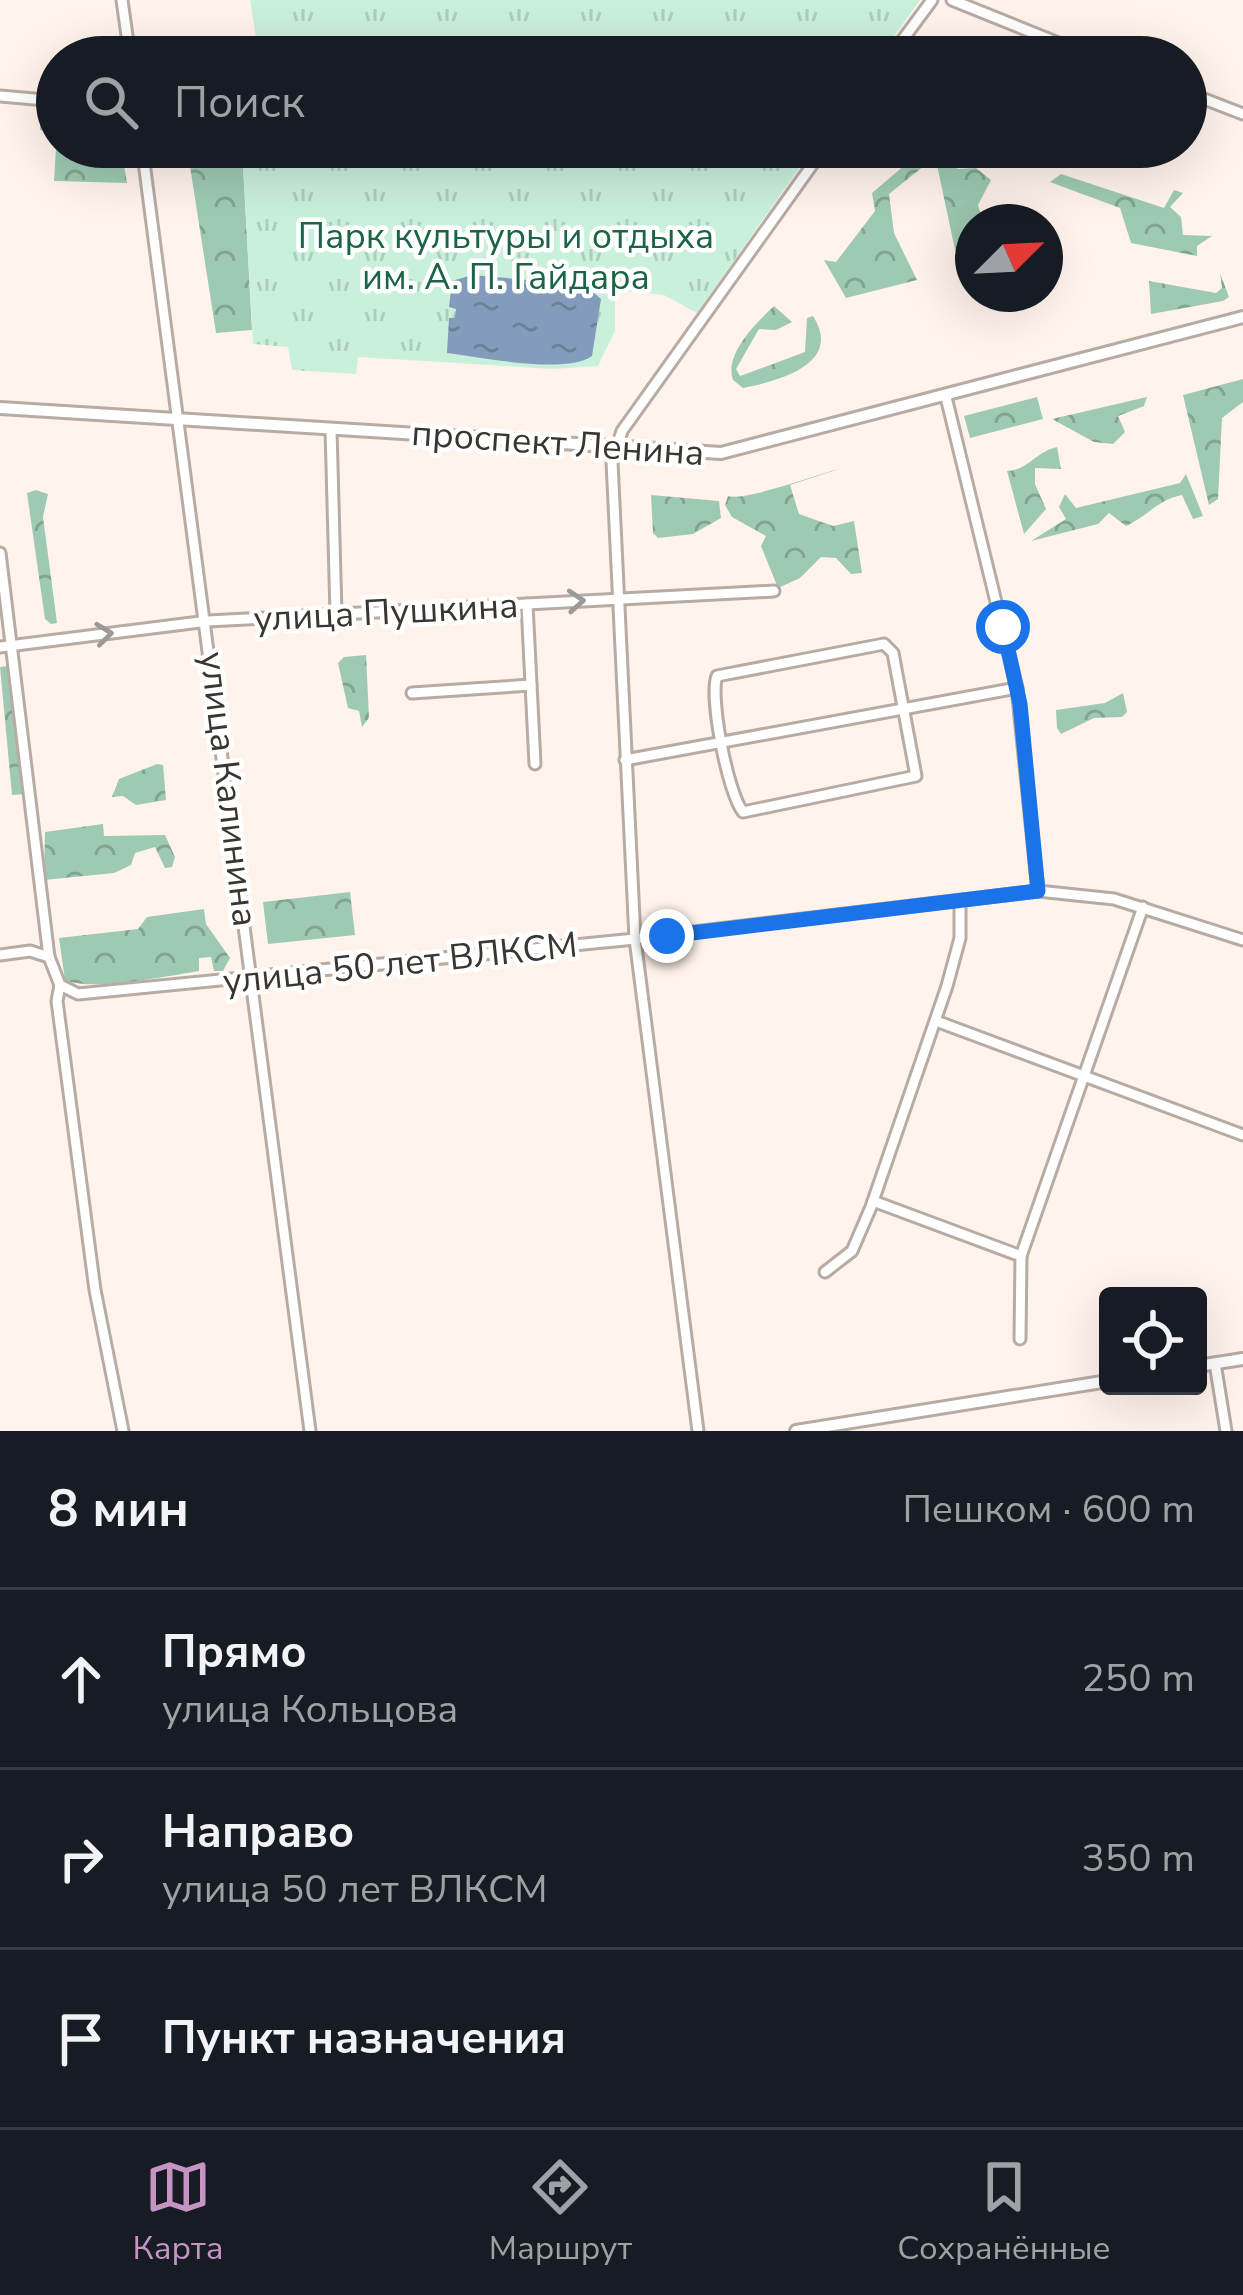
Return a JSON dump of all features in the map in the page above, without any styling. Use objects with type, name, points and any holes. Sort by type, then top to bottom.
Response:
[{"type":"main road","name":"проспект Ленина","points":[[0,408],[721,453],[1243,317]]},
{"type":"main road","points":[[1207,1364],[1243,1359]]},
{"type":"main road","points":[[796,1431],[1099,1382]]},
{"type":"street","points":[[122,0],[127,36]]},
{"type":"street","points":[[905,36],[932,0]]},
{"type":"street","points":[[952,0],[1042,36]]},
{"type":"street","points":[[0,96],[36,99]]},
{"type":"street","points":[[1207,100],[1243,114]]},
{"type":"street","name":"улица Калинина","points":[[145,168],[208,621],[310,1431]]},
{"type":"street","points":[[698,1431],[635,939],[614,446],[810,168]]},
{"type":"street","points":[[946,397],[1017,688],[1038,891]]},
{"type":"street","points":[[331,429],[336,614]]},
{"type":"street","points":[[0,553],[6,646],[49,957],[60,986],[57,1001],[95,1290],[123,1431]]},
{"type":"street","name":"улица Пушкина","points":[[6,646],[208,621],[774,591]]},
{"type":"street","points":[[527,604],[535,764]]},
{"type":"street","points":[[890,646],[904,710],[916,776],[743,812],[734,798],[713,683],[716,676],[796,657],[890,646]]},
{"type":"street","points":[[412,693],[531,685]]},
{"type":"street","points":[[626,760],[724,746],[1017,688]]},
{"type":"street","name":"улица 50 лет ВЛКСМ","points":[[60,986],[78,994],[254,977],[635,939],[1038,891],[1143,907],[1243,940]]},
{"type":"street","points":[[825,1272],[853,1251],[873,1201],[936,1021],[960,938],[960,901]]},
{"type":"street","points":[[1020,1339],[1021,1256],[1143,907]]},
{"type":"street","points":[[0,955],[31,951],[49,957]]},
{"type":"street","points":[[936,1021],[1243,1135]]},
{"type":"street","points":[[873,1201],[1021,1256]]},
{"type":"street","points":[[1215,1363],[1226,1431]]},
{"type":"green space","points":[[250,0],[920,0],[894,36],[256,36]]},
{"type":"green space","points":[[55,168],[124,168],[127,183],[54,181]]},
{"type":"green space","points":[[190,168],[243,168],[252,330],[216,333]]},
{"type":"green space","name":"Парк культуры и отдыха им. А. П. Гайдара","points":[[243,168],[799,168],[697,313],[664,295],[615,290],[615,331],[598,366],[553,369],[358,357],[356,374],[292,370],[288,347],[253,344]]},
{"type":"green space","points":[[901,168],[922,168],[889,194],[894,233],[917,280],[846,298],[824,260],[836,262],[875,211],[872,193]]},
{"type":"green space","points":[[938,168],[976,168],[991,180],[979,204],[955,204],[955,250]]},
{"type":"green space","points":[[1061,174],[1164,208],[1174,190],[1183,193],[1170,207],[1181,217],[1183,235],[1212,236],[1197,246],[1197,256],[1131,243],[1120,208],[1050,182]]},
{"type":"green space","points":[[1220,273],[1229,297],[1223,301],[1151,314],[1149,281],[1216,293],[1222,288]]},
{"type":"green space","points":[[774,306],[792,322],[776,330],[759,329],[736,369],[740,376],[805,352],[807,318],[813,316],[820,347],[802,368],[743,388],[733,380],[733,360],[743,340]]},
{"type":"green space","points":[[1243,379],[1243,402],[1222,418],[1218,499],[1209,505],[1183,395]]},
{"type":"green space","points":[[1037,397],[1043,419],[970,438],[964,416]]},
{"type":"green space","points":[[1147,397],[1144,406],[1118,416],[1125,432],[1113,444],[1094,442],[1052,419]]},
{"type":"green space","points":[[1057,447],[1061,469],[1035,468],[1035,484],[1046,509],[1024,534],[1007,471]]},
{"type":"green space","points":[[842,468],[790,485],[799,514],[833,526],[854,521],[862,573],[851,574],[836,558],[821,557],[800,578],[778,588],[761,546],[766,536],[732,517],[725,505],[728,496],[763,492]]},
{"type":"green space","points":[[1186,474],[1203,516],[1193,519],[1182,495],[1126,526],[1109,513],[1098,524],[1031,541],[1066,519],[1059,507],[1065,494],[1076,508],[1180,483]]},
{"type":"green space","points":[[27,493],[48,494],[43,517],[57,623],[51,624],[45,619]]},
{"type":"green space","points":[[651,495],[719,501],[721,518],[693,534],[658,538],[653,533]]},
{"type":"green space","points":[[366,655],[369,718],[362,727],[359,711],[348,708],[338,663],[344,657]]},
{"type":"green space","points":[[8,666],[24,794],[12,795],[0,667]]},
{"type":"green space","points":[[1123,693],[1127,712],[1122,717],[1094,718],[1061,734],[1057,728],[1056,710],[1105,703]]},
{"type":"green space","points":[[163,765],[166,800],[136,805],[123,796],[112,797],[119,779]]},
{"type":"green space","points":[[103,824],[104,836],[165,835],[175,857],[172,867],[165,868],[155,847],[135,853],[131,865],[114,873],[44,880],[45,832]]},
{"type":"green space","points":[[350,892],[355,935],[268,944],[263,902]]},
{"type":"green space","points":[[204,909],[206,924],[230,958],[223,971],[214,971],[211,957],[199,958],[199,971],[149,979],[110,984],[65,980],[59,938],[138,929],[147,917]]},
{"type":"water","points":[[472,275],[585,285],[601,299],[592,356],[543,364],[447,353],[449,318],[455,318],[456,309],[449,307],[452,281]]},
{"type":"route","points":[[667,936],[1038,891],[1020,704],[1003,627]]}]
